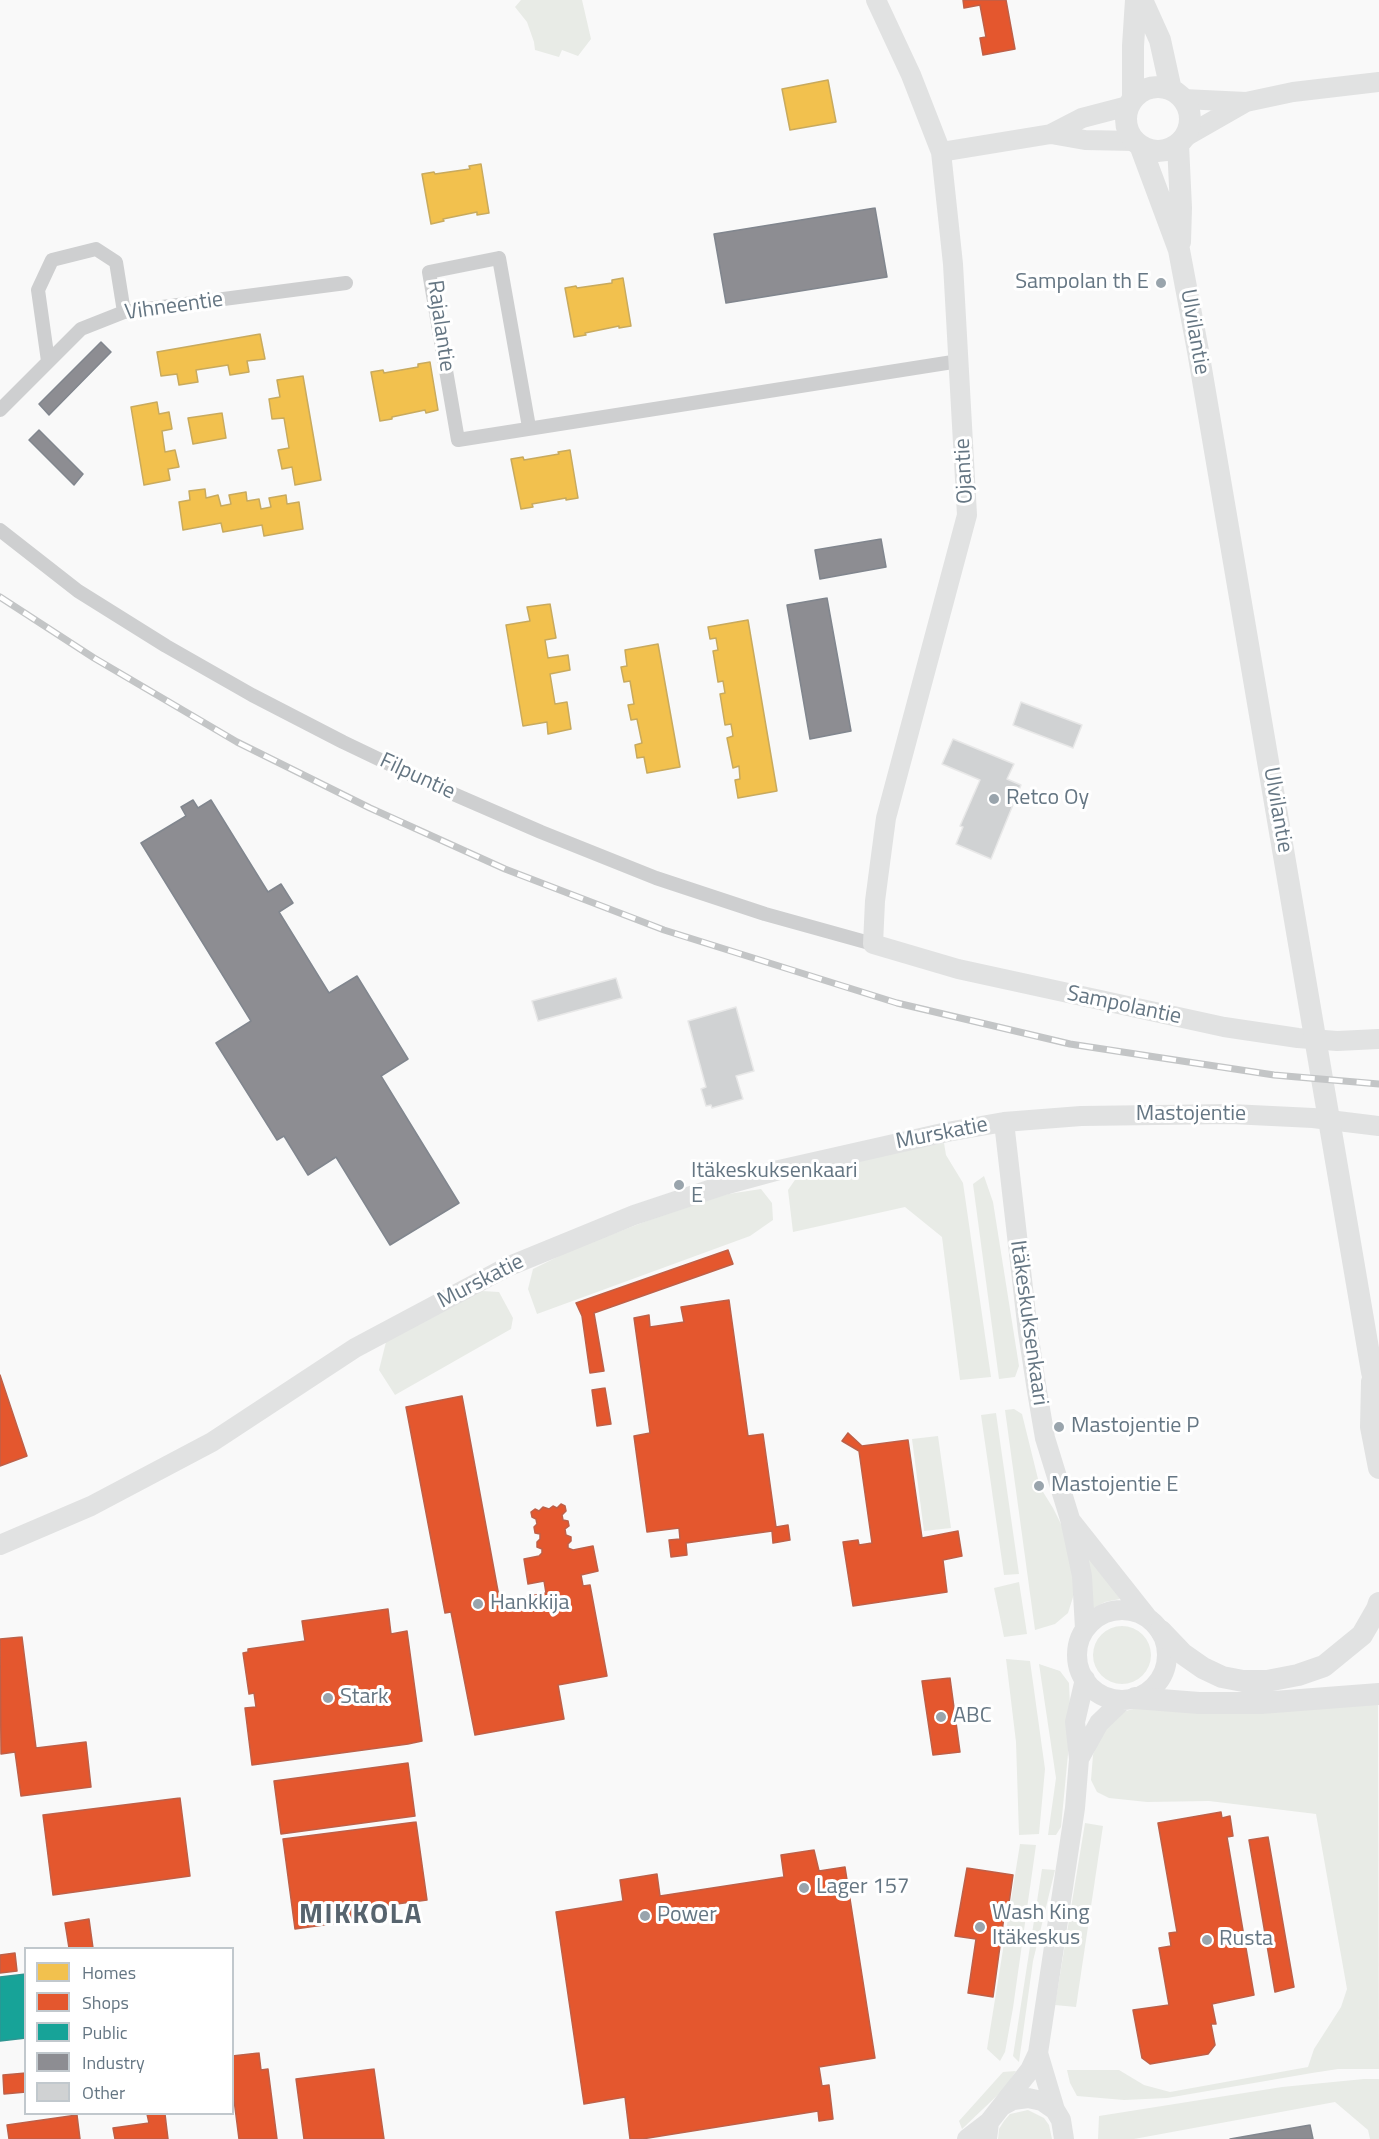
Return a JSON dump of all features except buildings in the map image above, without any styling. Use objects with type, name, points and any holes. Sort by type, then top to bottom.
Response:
[{"type":"main road","points":[[1136,0],[1131,102],[1126,118],[1128,131],[1138,143],[1149,150],[1159,151],[1169,149],[1180,141],[1188,129],[1190,119],[1188,108],[1177,94],[1160,40],[1142,0]]},
{"type":"main road","points":[[1131,102],[1141,92],[1151,88],[1161,87],[1177,94]]},
{"type":"main road","name":"Ulvilantie","points":[[1179,250],[1180,141]]},
{"type":"main road","name":"Ulvilantie","points":[[1138,143],[1179,250],[1297,925],[1372,1372],[1379,1398]]},
{"type":"main road","name":"Ulvilantie","points":[[1372,1372],[1371,1427],[1379,1468]]},
{"type":"main road","points":[[1154,1624],[1183,1654],[1203,1668],[1222,1677],[1243,1681],[1267,1681],[1298,1676],[1324,1666],[1362,1635],[1379,1603]]},
{"type":"main road","points":[[1129,1699],[1199,1703],[1261,1703],[1379,1694]]},
{"type":"street","name":"Ojantie","points":[[873,944],[875,901],[885,818],[967,515],[953,264],[941,152],[911,75],[876,0]]},
{"type":"street","points":[[1180,141],[1246,102],[1293,92],[1379,82]]},
{"type":"street","points":[[1177,94],[1246,102]]},
{"type":"street","points":[[941,152],[1051,134],[1082,118],[1131,102]]},
{"type":"street","points":[[1051,134],[1085,140],[1138,143]]},
{"type":"street","points":[[48,361],[38,290],[52,260],[96,249],[116,262],[124,312]]},
{"type":"street","name":"Rajalantie","points":[[529,427],[499,258],[429,272],[458,440],[959,361]]},
{"type":"street","name":"Vihneentie","points":[[0,410],[81,329],[124,312],[346,283]]},
{"type":"street","name":"Filpuntie","points":[[0,530],[78,591],[166,646],[252,695],[404,771],[541,832],[656,878],[765,914],[873,944]]},
{"type":"street","name":"Sampolantie","points":[[873,944],[958,969],[1224,1027],[1298,1038],[1337,1041],[1379,1039]]},
{"type":"street","name":"Mastojentie","points":[[1004,1122],[1092,1116],[1219,1114],[1313,1118],[1379,1126]]},
{"type":"street","name":"Itäkeskuksenkaari","points":[[1004,1122],[1028,1332],[1045,1438],[1070,1519],[1082,1576],[1085,1629]]},
{"type":"street","name":"Murskatie","points":[[0,1545],[91,1506],[212,1442],[355,1348],[540,1253],[634,1215],[724,1185],[779,1170],[947,1132],[1004,1122]]},
{"type":"street","name":"Itäkeskuksenkaari","points":[[1070,1519],[1154,1624]]},
{"type":"street","points":[[1079,1759],[1099,1723],[1129,1699],[1148,1692],[1158,1683],[1165,1671],[1168,1658],[1166,1644],[1154,1624],[1131,1611],[1114,1611],[1098,1617],[1085,1629],[1078,1647],[1078,1660],[1084,1679],[1095,1691],[1108,1698],[1129,1699]]},
{"type":"street","points":[[992,2123],[1030,2070],[1038,2054],[1075,1808],[1079,1759],[1076,1722],[1084,1679]]},
{"type":"street","points":[[1038,2054],[1055,2110],[1061,2120],[1064,2139]]},
{"type":"street","points":[[967,2139],[992,2123],[1013,2100],[1028,2098],[1042,2101],[1055,2110]]},
{"type":"shaded area","points":[[521,0],[582,0],[591,39],[578,56],[562,50],[559,57],[535,50],[527,22],[515,7]]},
{"type":"shaded area","points":[[944,1143],[946,1155],[963,1183],[991,1377],[960,1380],[942,1237],[905,1207],[793,1232],[788,1190],[799,1174],[865,1158]]},
{"type":"shaded area","points":[[984,1176],[993,1202],[1019,1366],[1015,1377],[999,1379],[973,1184]]},
{"type":"shaded area","points":[[761,1189],[772,1203],[773,1220],[750,1236],[537,1314],[528,1289],[533,1269],[571,1250],[657,1217],[722,1195]]},
{"type":"shaded area","points":[[482,1291],[499,1292],[513,1318],[511,1329],[395,1395],[379,1370],[386,1342]]},
{"type":"shaded area","points":[[1014,1409],[1022,1414],[1040,1487],[1069,1540],[1073,1567],[1074,1594],[1068,1613],[1055,1624],[1035,1630],[1005,1410]]},
{"type":"shaded area","points":[[996,1413],[1019,1574],[1004,1575],[981,1415]]},
{"type":"shaded area","points":[[938,1436],[951,1528],[924,1531],[912,1439]]},
{"type":"shaded area","points":[[1085,1548],[1120,1599],[1105,1602],[1092,1609]]},
{"type":"shaded area","points":[[1019,1582],[1027,1634],[1004,1637],[994,1588]]},
{"type":"shaded area","points":[[1122,1626],[1133,1628],[1143,1634],[1149,1644],[1151,1655],[1149,1666],[1143,1676],[1133,1682],[1122,1684],[1111,1682],[1101,1676],[1095,1666],[1093,1655],[1095,1644],[1101,1634],[1111,1628]]},
{"type":"shaded area","points":[[1006,1659],[1030,1661],[1045,1769],[1039,1834],[1019,1835],[1016,1742]]},
{"type":"shaded area","points":[[1039,1664],[1060,1671],[1069,1683],[1068,1754],[1061,1827],[1056,1835],[1048,1835],[1056,1778]]},
{"type":"shaded area","points":[[1378,1704],[1379,2069],[1338,2069],[1167,2098],[1124,2100],[1077,2096],[1070,2083],[1067,2070],[1119,2070],[1144,2085],[1170,2092],[1308,2067],[1314,2049],[1341,2007],[1347,1989],[1316,1814],[1209,1801],[1147,1802],[1109,1798],[1097,1792],[1091,1780],[1093,1755],[1103,1728],[1119,1713],[1140,1707]]},
{"type":"shaded area","points":[[1085,1823],[1103,1826],[1076,2007],[1055,2005]]},
{"type":"shaded area","points":[[1020,1844],[1036,1845],[1013,2008],[1005,2052],[1000,2061],[987,2049]]},
{"type":"shaded area","points":[[1042,1869],[1055,1870],[1033,1961],[1019,2062],[1013,2056]]},
{"type":"shaded area","points":[[1016,2071],[1004,2089],[962,2129],[959,2121],[1003,2072]]},
{"type":"shaded area","points":[[1379,2079],[1379,2139],[1370,2139],[1368,2130],[1335,2102],[1134,2139],[1098,2139],[1099,2116],[1282,2087]]},
{"type":"shaded area","points":[[1028,2110],[1044,2118],[1049,2125],[1052,2139],[998,2139],[999,2129],[1010,2114]]},
{"type":"railway","points":[[0,597],[94,658],[237,742],[370,808],[505,869],[664,930],[897,1003],[1070,1044],[1274,1075],[1379,1084]]},
{"type":"place","name":"Sampolan th E","points":[[1161,283]]},
{"type":"place","name":"Retco Oy","points":[[994,799]]},
{"type":"place","name":"Itäkeskuksenkaari E","points":[[679,1185]]},
{"type":"place","name":"Mastojentie P","points":[[1059,1427]]},
{"type":"place","name":"Mastojentie E","points":[[1039,1486]]},
{"type":"place","name":"Hankkija","points":[[478,1604]]},
{"type":"place","name":"Stark","points":[[328,1698]]},
{"type":"place","name":"ABC","points":[[941,1717]]},
{"type":"place","name":"Lager 157","points":[[804,1888]]},
{"type":"place","name":"Power","points":[[645,1916]]},
{"type":"place","name":"Wash King Itäkeskus","points":[[980,1927]]},
{"type":"place","name":"Rusta","points":[[1207,1940]]},
{"type":"district","name":"MIKKOLA","points":[[361,1916]]}]
